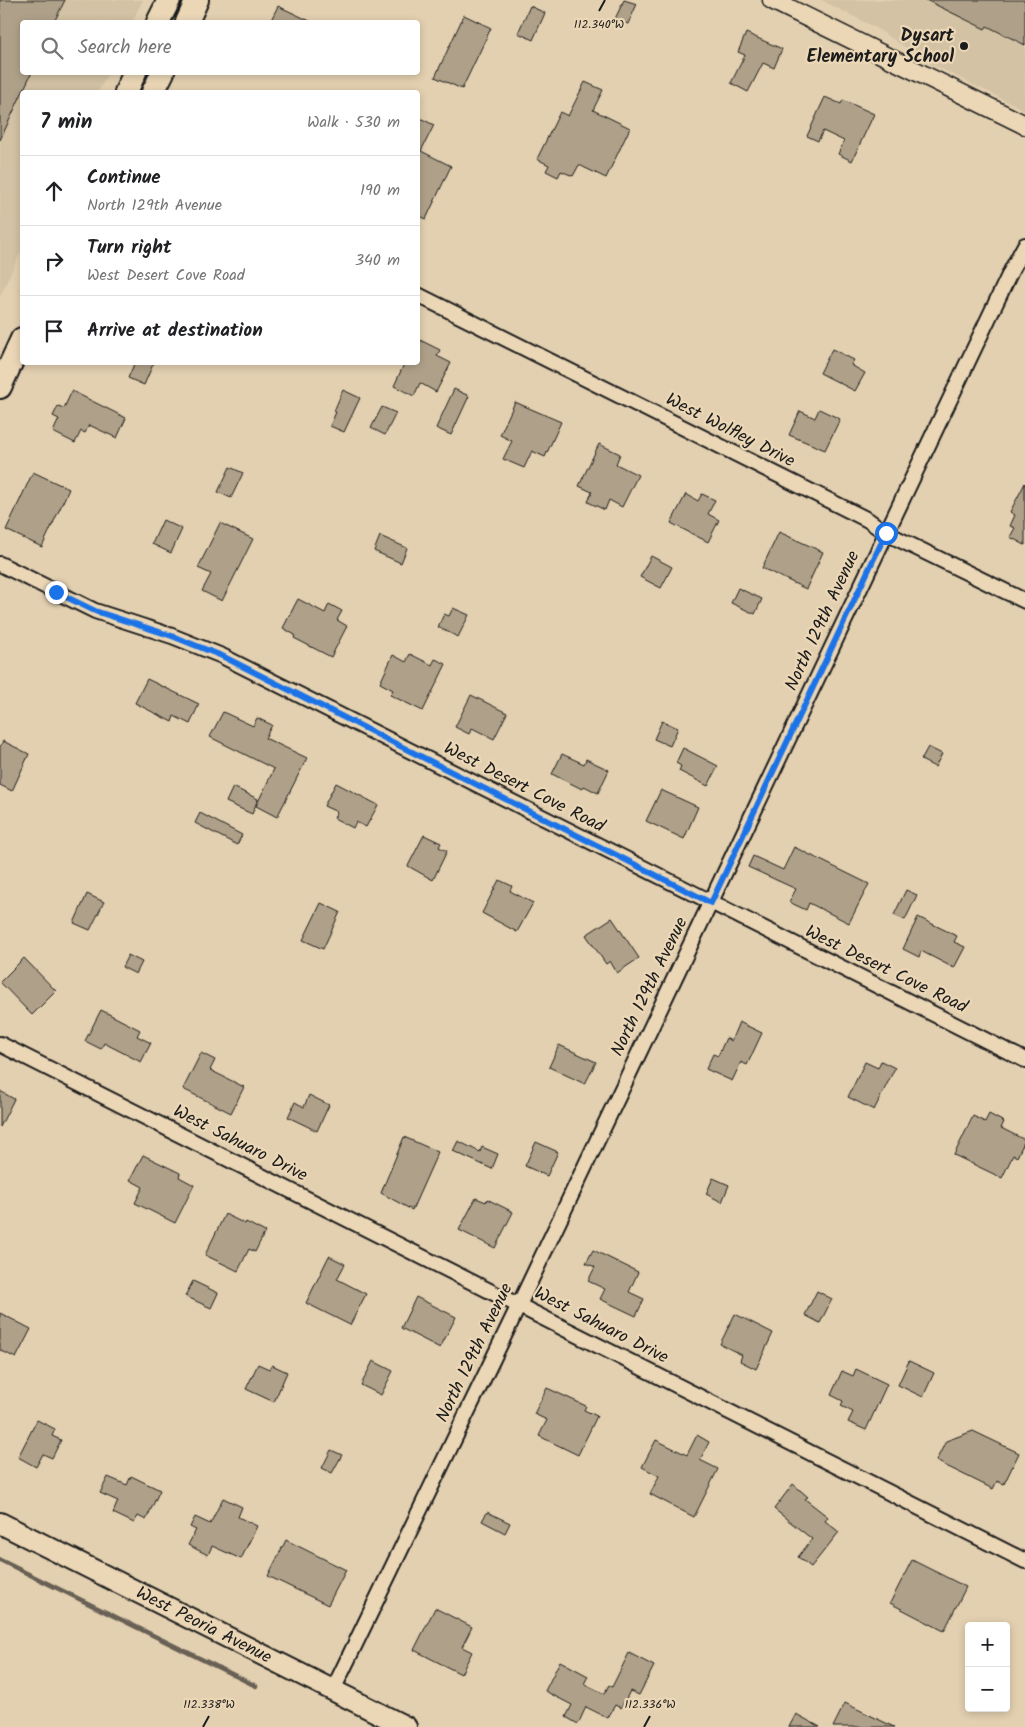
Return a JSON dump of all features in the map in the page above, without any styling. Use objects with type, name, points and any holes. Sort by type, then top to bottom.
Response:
[{"type":"main road","points":[[159,20],[169,0]]},
{"type":"main road","points":[[187,20],[197,0]]},
{"type":"main road","points":[[127,90],[134,75]]},
{"type":"main road","points":[[155,90],[162,75]]},
{"type":"main road","points":[[0,387],[20,344]]},
{"type":"main road","name":"West Peoria Avenue","points":[[0,1523],[406,1727]]},
{"type":"street","points":[[772,0],[1025,125]]},
{"type":"street","name":"North 129th Avenue","points":[[333,1690],[1025,245]]},
{"type":"street","name":"West Wolfley Drive","points":[[420,296],[868,520],[886,533],[1025,601]]},
{"type":"street","name":"West Desert Cove Road","points":[[0,564],[95,611],[172,636],[222,656],[1025,1060]]},
{"type":"street","name":"West Sahuaro Drive","points":[[0,1044],[1025,1561]]},
{"type":"shaded area","points":[[0,0],[143,0],[133,20],[20,20],[20,75],[107,75],[99,90],[20,90],[20,253],[0,296]]},
{"type":"shaded area","name":"Dysart Elementary School","points":[[821,0],[1025,0],[1025,110],[931,64],[876,28]]},
{"type":"building","points":[[0,0],[65,0],[55,20],[20,20],[20,75],[31,75],[24,90],[20,90],[20,98],[0,140]]},
{"type":"building","points":[[624,0],[637,4],[628,24],[615,19]]},
{"type":"building","name":"Dysart Elementary School","points":[[926,0],[1025,0],[1025,45],[987,26],[985,29]]},
{"type":"building","points":[[278,6],[308,20],[271,20]]},
{"type":"building","points":[[530,6],[545,13],[533,40],[518,33]]},
{"type":"building","points":[[464,15],[491,28],[462,89],[435,77]]},
{"type":"building","points":[[746,33],[782,49],[774,68],[763,63],[748,92],[731,83],[745,55],[738,52]]},
{"type":"building","points":[[585,82],[603,90],[593,110],[630,128],[606,178],[579,165],[573,176],[561,171],[558,177],[546,171],[549,165],[537,159],[560,112],[568,116]]},
{"type":"building","points":[[825,97],[841,104],[843,100],[874,114],[852,161],[838,154],[844,141],[823,131],[818,141],[807,136]]},
{"type":"building","points":[[420,118],[434,125],[421,151],[451,166],[426,219],[420,216]]},
{"type":"building","points":[[420,340],[440,350],[437,356],[451,363],[436,392],[420,383],[414,396],[394,386],[404,365],[420,365]]},
{"type":"building","points":[[832,349],[854,360],[851,365],[865,373],[855,391],[820,373]]},
{"type":"building","points":[[134,365],[153,365],[144,385],[128,378]]},
{"type":"building","points":[[454,389],[469,396],[451,435],[436,428]]},
{"type":"building","points":[[343,390],[360,398],[344,432],[330,426]]},
{"type":"building","points":[[72,391],[126,418],[117,438],[89,425],[85,433],[81,431],[75,443],[53,432],[59,419],[53,416],[58,406],[64,408]]},
{"type":"building","points":[[515,402],[561,422],[545,457],[532,451],[524,468],[503,459],[512,441],[500,435]]},
{"type":"building","points":[[382,407],[396,413],[385,435],[371,428]]},
{"type":"building","points":[[819,409],[840,419],[825,450],[789,435],[800,411],[815,418]]},
{"type":"building","points":[[599,444],[620,454],[616,464],[638,475],[622,507],[609,500],[605,510],[588,502],[592,492],[579,486]]},
{"type":"building","points":[[230,467],[243,473],[231,498],[218,492]]},
{"type":"building","points":[[33,472],[69,489],[42,547],[6,530]]},
{"type":"building","points":[[1025,483],[1025,545],[1010,537],[1015,528],[1010,526],[1015,515],[1010,512]]},
{"type":"building","points":[[686,494],[698,501],[702,494],[715,500],[708,514],[719,520],[708,542],[671,523]]},
{"type":"building","points":[[163,520],[182,529],[171,553],[152,544]]},
{"type":"building","points":[[220,523],[253,539],[222,601],[202,591],[211,574],[198,568]]},
{"type":"building","points":[[779,532],[823,552],[806,589],[762,568]]},
{"type":"building","points":[[380,536],[407,548],[401,563],[374,551]]},
{"type":"building","points":[[651,556],[672,567],[661,588],[640,577]]},
{"type":"building","points":[[738,588],[762,599],[755,614],[731,603]]},
{"type":"building","points":[[298,599],[325,613],[329,604],[342,611],[337,620],[347,626],[331,657],[294,638],[295,635],[283,628]]},
{"type":"building","points":[[453,608],[469,615],[458,637],[438,627],[444,614],[449,616]]},
{"type":"building","points":[[410,654],[432,665],[435,659],[446,664],[423,711],[390,695],[393,690],[380,683],[393,655],[406,662]]},
{"type":"building","points":[[147,679],[199,704],[190,724],[174,716],[172,722],[135,703]]},
{"type":"building","points":[[471,695],[507,713],[494,739],[472,728],[469,734],[455,727]]},
{"type":"building","points":[[223,712],[253,726],[257,718],[272,725],[265,738],[307,758],[277,817],[256,806],[274,769],[210,737]]},
{"type":"building","points":[[662,721],[678,728],[670,746],[654,739]]},
{"type":"building","points":[[3,741],[29,754],[12,791],[0,785],[0,747]]},
{"type":"building","points":[[928,747],[942,754],[935,767],[921,760]]},
{"type":"building","points":[[683,748],[718,766],[708,786],[679,771],[681,766],[676,763]]},
{"type":"building","points":[[562,754],[584,764],[586,759],[609,770],[598,793],[584,786],[582,789],[552,774]]},
{"type":"building","points":[[336,783],[378,805],[366,827],[356,822],[353,828],[334,818],[337,812],[324,806]]},
{"type":"building","points":[[233,787],[258,799],[252,814],[226,802]]},
{"type":"building","points":[[661,790],[698,807],[684,839],[646,821]]},
{"type":"building","points":[[200,813],[242,835],[237,845],[195,823]]},
{"type":"building","points":[[424,835],[441,843],[439,847],[447,851],[433,880],[408,866]]},
{"type":"building","points":[[794,847],[869,884],[849,923],[809,903],[806,910],[789,902],[796,889],[748,867],[753,856],[783,870]]},
{"type":"building","points":[[499,880],[512,886],[510,891],[533,903],[517,932],[482,913]]},
{"type":"building","points":[[906,890],[917,895],[905,920],[894,915]]},
{"type":"building","points":[[87,894],[104,902],[90,930],[74,923]]},
{"type":"building","points":[[321,903],[340,912],[323,949],[303,940]]},
{"type":"building","points":[[918,917],[957,936],[954,942],[965,947],[954,968],[921,951],[919,957],[903,949]]},
{"type":"building","points":[[612,918],[639,958],[617,973],[610,961],[606,964],[586,935]]},
{"type":"building","points":[[128,955],[142,962],[136,974],[122,967]]},
{"type":"building","points":[[24,958],[56,991],[32,1015],[0,982]]},
{"type":"building","points":[[101,1010],[140,1030],[137,1036],[151,1043],[141,1062],[104,1043],[101,1049],[85,1041]]},
{"type":"building","points":[[739,1022],[762,1033],[747,1065],[741,1062],[732,1081],[706,1069],[713,1054],[718,1056],[726,1038],[731,1041]]},
{"type":"building","points":[[559,1045],[596,1062],[585,1084],[549,1067]]},
{"type":"building","points":[[201,1053],[215,1060],[210,1070],[244,1087],[231,1113],[183,1089]]},
{"type":"building","points":[[881,1061],[895,1068],[874,1110],[848,1097],[865,1062],[878,1068]]},
{"type":"building","points":[[0,1091],[14,1099],[0,1127]]},
{"type":"building","points":[[309,1095],[329,1105],[317,1131],[288,1117],[295,1102],[304,1107]]},
{"type":"building","points":[[989,1114],[1004,1122],[1001,1128],[1025,1140],[1017,1157],[1013,1155],[1002,1178],[954,1155],[973,1116],[985,1122]]},
{"type":"building","points":[[404,1137],[438,1152],[412,1210],[381,1193]]},
{"type":"building","points":[[458,1141],[480,1152],[482,1147],[498,1154],[492,1169],[453,1151]]},
{"type":"building","points":[[536,1142],[558,1152],[547,1176],[525,1166]]},
{"type":"building","points":[[143,1155],[180,1173],[179,1177],[194,1185],[175,1223],[135,1203],[143,1187],[130,1180]]},
{"type":"building","points":[[713,1178],[729,1185],[722,1202],[706,1194]]},
{"type":"building","points":[[476,1198],[486,1202],[487,1199],[513,1212],[495,1248],[459,1230]]},
{"type":"building","points":[[225,1214],[265,1232],[255,1252],[249,1249],[238,1271],[205,1255]]},
{"type":"building","points":[[593,1250],[638,1272],[629,1292],[644,1299],[636,1316],[600,1299],[605,1289],[588,1281],[595,1267],[586,1263]]},
{"type":"building","points":[[329,1256],[345,1264],[337,1279],[366,1294],[350,1325],[306,1303]]},
{"type":"building","points":[[193,1281],[218,1293],[211,1308],[185,1296]]},
{"type":"building","points":[[817,1291],[832,1299],[820,1323],[805,1315]]},
{"type":"building","points":[[416,1297],[456,1317],[440,1348],[401,1328]]},
{"type":"building","points":[[0,1313],[31,1329],[16,1358],[0,1350]]},
{"type":"building","points":[[735,1314],[773,1333],[756,1369],[740,1361],[742,1355],[720,1344]]},
{"type":"building","points":[[373,1361],[393,1371],[381,1395],[361,1385]]},
{"type":"building","points":[[909,1361],[934,1373],[923,1397],[898,1385]]},
{"type":"building","points":[[258,1364],[269,1369],[272,1365],[287,1372],[274,1402],[246,1389]]},
{"type":"building","points":[[856,1369],[887,1384],[866,1430],[848,1422],[853,1412],[841,1406],[843,1401],[831,1395],[842,1371],[853,1376]]},
{"type":"building","points":[[547,1388],[586,1406],[584,1410],[597,1416],[578,1455],[539,1436],[547,1420],[534,1414]]},
{"type":"building","points":[[37,1420],[55,1429],[52,1436],[61,1440],[52,1458],[43,1454],[36,1467],[18,1457]]},
{"type":"building","points":[[973,1431],[1019,1453],[1004,1484],[997,1481],[993,1489],[936,1461],[946,1441]]},
{"type":"building","points":[[697,1435],[709,1442],[700,1460],[718,1469],[694,1517],[650,1494],[659,1476],[642,1467],[656,1440],[687,1455]]},
{"type":"building","points":[[331,1450],[342,1455],[332,1473],[322,1468]]},
{"type":"building","points":[[131,1476],[160,1490],[146,1520],[138,1516],[134,1523],[113,1513],[118,1501],[100,1493],[108,1477],[127,1485]]},
{"type":"building","points":[[793,1484],[808,1497],[805,1499],[828,1517],[825,1521],[839,1532],[811,1567],[798,1557],[812,1539],[774,1509]]},
{"type":"building","points":[[223,1498],[242,1507],[238,1517],[257,1526],[241,1559],[212,1546],[208,1555],[188,1545],[196,1530],[190,1527],[195,1517],[210,1524]]},
{"type":"building","points":[[487,1512],[510,1523],[505,1533],[482,1521]]},
{"type":"building","points":[[286,1540],[346,1570],[328,1605],[268,1576]]},
{"type":"building","points":[[912,1560],[966,1587],[944,1631],[890,1603]]},
{"type":"building","points":[[435,1608],[472,1627],[462,1647],[472,1652],[461,1674],[414,1650]]},
{"type":"building","points":[[629,1653],[654,1666],[639,1695],[630,1691],[621,1708],[615,1705],[608,1718],[586,1707],[578,1724],[566,1717],[572,1705],[545,1691],[560,1661],[588,1676],[584,1684],[604,1694],[609,1685],[612,1687]]},
{"type":"building","points":[[845,1703],[894,1727],[833,1727]]},
{"type":"building","points":[[796,1714],[820,1727],[789,1727]]},
{"type":"waterway","points":[[0,1560],[256,1686]]},
{"type":"place","name":"Dysart Elementary School","points":[[964,46]]},
{"type":"route","points":[[56,592],[95,611],[172,636],[222,656],[711,903],[886,533]]}]
